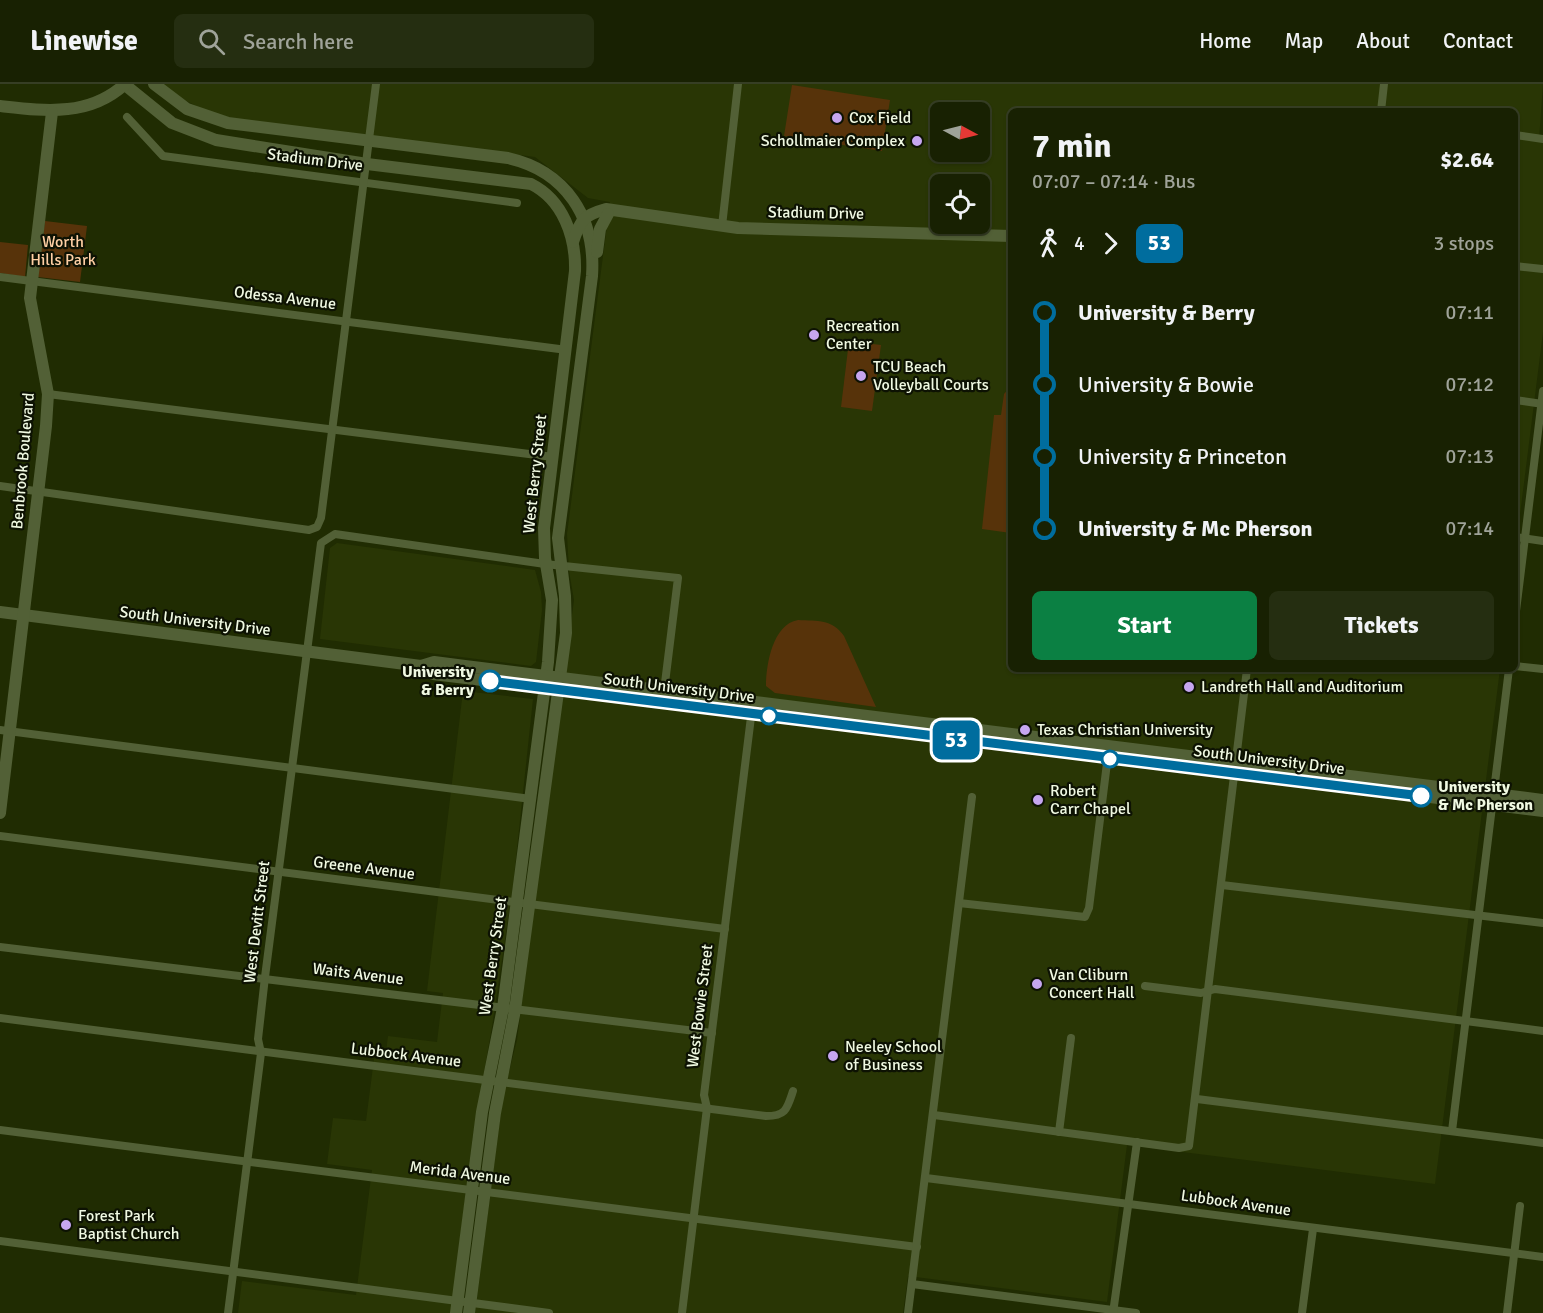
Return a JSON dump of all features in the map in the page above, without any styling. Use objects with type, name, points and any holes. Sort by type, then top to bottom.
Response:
[{"type":"main road","points":[[0,106],[52,112],[87,106],[108,91],[124,84],[148,106],[172,123],[216,140],[367,164],[516,180],[537,187],[569,214],[584,219],[573,242]]},
{"type":"main road","name":"West Berry Street","points":[[154,84],[181,106],[214,119],[520,160],[550,175],[574,198],[584,219],[592,247],[590,292],[560,527],[560,564],[566,619],[538,841],[523,904]]},
{"type":"main road","points":[[108,91],[148,106]]},
{"type":"main road","name":"Benbrook Boulevard","points":[[0,813],[5,731],[25,616],[48,394],[30,309],[31,280],[52,112]]},
{"type":"main road","points":[[574,198],[607,211],[600,229],[590,292]]},
{"type":"main road","name":"West Berry Street","points":[[464,1307],[495,1081],[509,1009],[523,904],[531,799],[552,617],[544,528],[575,271],[573,242],[553,200]]},
{"type":"main road","name":"Stadium Drive","points":[[584,219],[588,214],[621,210],[738,228],[1008,236]]},
{"type":"main road","points":[[561,395],[566,406],[562,445],[569,455]]},
{"type":"main road","points":[[553,457],[559,472],[556,512],[560,527]]},
{"type":"main road","points":[[546,564],[554,571],[566,619]]},
{"type":"main road","name":"South University Drive","points":[[0,612],[421,666],[433,674],[546,682],[1493,799],[1543,800]]},
{"type":"main road","name":"South University Drive","points":[[559,684],[664,691],[753,708]]},
{"type":"main road","points":[[531,799],[535,806],[534,832],[538,841]]},
{"type":"main road","name":"South University Drive","points":[[1493,799],[1543,811]]},
{"type":"street","points":[[0,486],[309,530],[317,527],[321,518],[376,84]]},
{"type":"street","points":[[722,226],[738,84]]},
{"type":"street","points":[[1381,108],[1384,84]]},
{"type":"street","name":"Stadium Drive","points":[[127,117],[163,156],[517,203]]},
{"type":"street","points":[[1518,135],[1543,139]]},
{"type":"street","points":[[1518,266],[1543,269]]},
{"type":"street","name":"Odessa Avenue","points":[[0,277],[567,350]]},
{"type":"street","points":[[1518,595],[1543,391]]},
{"type":"street","points":[[48,394],[553,457]]},
{"type":"street","points":[[1518,400],[1542,404]]},
{"type":"street","name":"West Devitt Street","points":[[228,1313],[261,1053],[258,1039],[265,977],[318,550],[327,537],[335,534],[546,564]]},
{"type":"street","points":[[1518,537],[1543,541]]},
{"type":"street","points":[[546,564],[678,578],[664,691]]},
{"type":"street","points":[[1518,666],[1543,669]]},
{"type":"street","points":[[934,1115],[1188,1148],[1197,1099],[1246,672]]},
{"type":"street","points":[[1452,1131],[1509,672]]},
{"type":"street","name":"West Bowie Street","points":[[682,1313],[707,1108],[704,1095],[753,708]]},
{"type":"street","points":[[5,731],[531,799]]},
{"type":"street","points":[[959,903],[1083,917],[1086,915],[1108,753]]},
{"type":"street","points":[[908,1313],[972,797]]},
{"type":"street","name":"Greene Avenue","points":[[0,836],[725,929]]},
{"type":"street","points":[[1222,885],[1543,922]]},
{"type":"street","name":"Waits Avenue","points":[[0,947],[265,977],[712,1033]]},
{"type":"street","points":[[1145,986],[1201,993],[1215,989],[1543,1031]]},
{"type":"street","name":"Lubbock Avenue","points":[[0,1018],[261,1053],[780,1116],[786,1111],[793,1091]]},
{"type":"street","points":[[1059,1132],[1071,1038]]},
{"type":"street","points":[[1197,1099],[1543,1143]]},
{"type":"street","name":"Merida Avenue","points":[[0,1130],[917,1247]]},
{"type":"street","points":[[1114,1312],[1137,1142]]},
{"type":"street","name":"Lubbock Avenue","points":[[926,1178],[1543,1257]]},
{"type":"street","points":[[1507,1313],[1520,1206]]},
{"type":"street","points":[[1302,1313],[1313,1229]]},
{"type":"street","points":[[0,1241],[232,1272],[464,1307],[549,1313]]},
{"type":"street","points":[[912,1284],[1114,1312],[1136,1313]]},
{"type":"shaded area","name":"Texas Christian University","points":[[163,84],[1543,84],[1539,140],[1543,141],[1543,332],[1518,530],[1518,108],[1008,108],[1008,672],[1500,672],[1435,1184],[1127,1145],[1107,1302],[908,1276],[903,1313],[475,1313],[503,1096],[517,1040],[574,600],[569,571],[567,534],[610,202],[588,198],[535,157],[231,118],[204,110],[175,95]]},
{"type":"shaded area","points":[[337,543],[535,570],[541,592],[542,610],[536,662],[531,666],[320,639],[330,548]]},
{"type":"shaded area","points":[[463,691],[533,699],[513,886],[473,1134],[451,1313],[238,1313],[242,1281],[356,1295],[372,1170],[327,1164],[333,1118],[366,1121],[374,1059],[385,1060],[388,1036],[437,1042],[443,993],[427,991]]},
{"type":"green space","name":"Cox Field","points":[[792,85],[890,100],[882,151],[784,136]]},
{"type":"green space","name":"Worth Hills Park","points":[[45,221],[87,226],[80,282],[38,277]]},
{"type":"green space","name":"Worth Hills Park","points":[[0,242],[28,245],[25,277],[0,273]]},
{"type":"green space","name":"TCU Beach Volleyball Courts","points":[[849,341],[881,345],[872,411],[841,407]]},
{"type":"green space","points":[[1008,389],[1008,533],[982,529],[994,415],[1001,415],[1004,394]]},
{"type":"green space","points":[[798,620],[824,622],[839,630],[844,636],[876,707],[775,693],[766,686],[767,667],[777,637],[789,623]]},
{"type":"bus line","name":"53","points":[[490,681],[1421,796]]},
{"type":"place","name":"Cox Field","points":[[837,118]]},
{"type":"place","name":"Schollmaier Complex","points":[[917,141]]},
{"type":"place","name":"Recreation Center","points":[[814,335]]},
{"type":"place","name":"TCU Beach Volleyball Courts","points":[[861,376]]},
{"type":"place","name":"University & Berry","points":[[490,681]]},
{"type":"place","name":"Landreth Hall and Auditorium","points":[[1189,687]]},
{"type":"place","name":"Texas Christian University","points":[[1025,730]]},
{"type":"place","name":"University & Mc Pherson","points":[[1421,796]]},
{"type":"place","name":"Robert Carr Chapel","points":[[1038,800]]},
{"type":"place","name":"Van Cliburn Concert Hall","points":[[1037,984]]},
{"type":"place","name":"Neeley School of Business","points":[[833,1056]]},
{"type":"place","name":"Forest Park Baptist Church","points":[[66,1225]]}]
